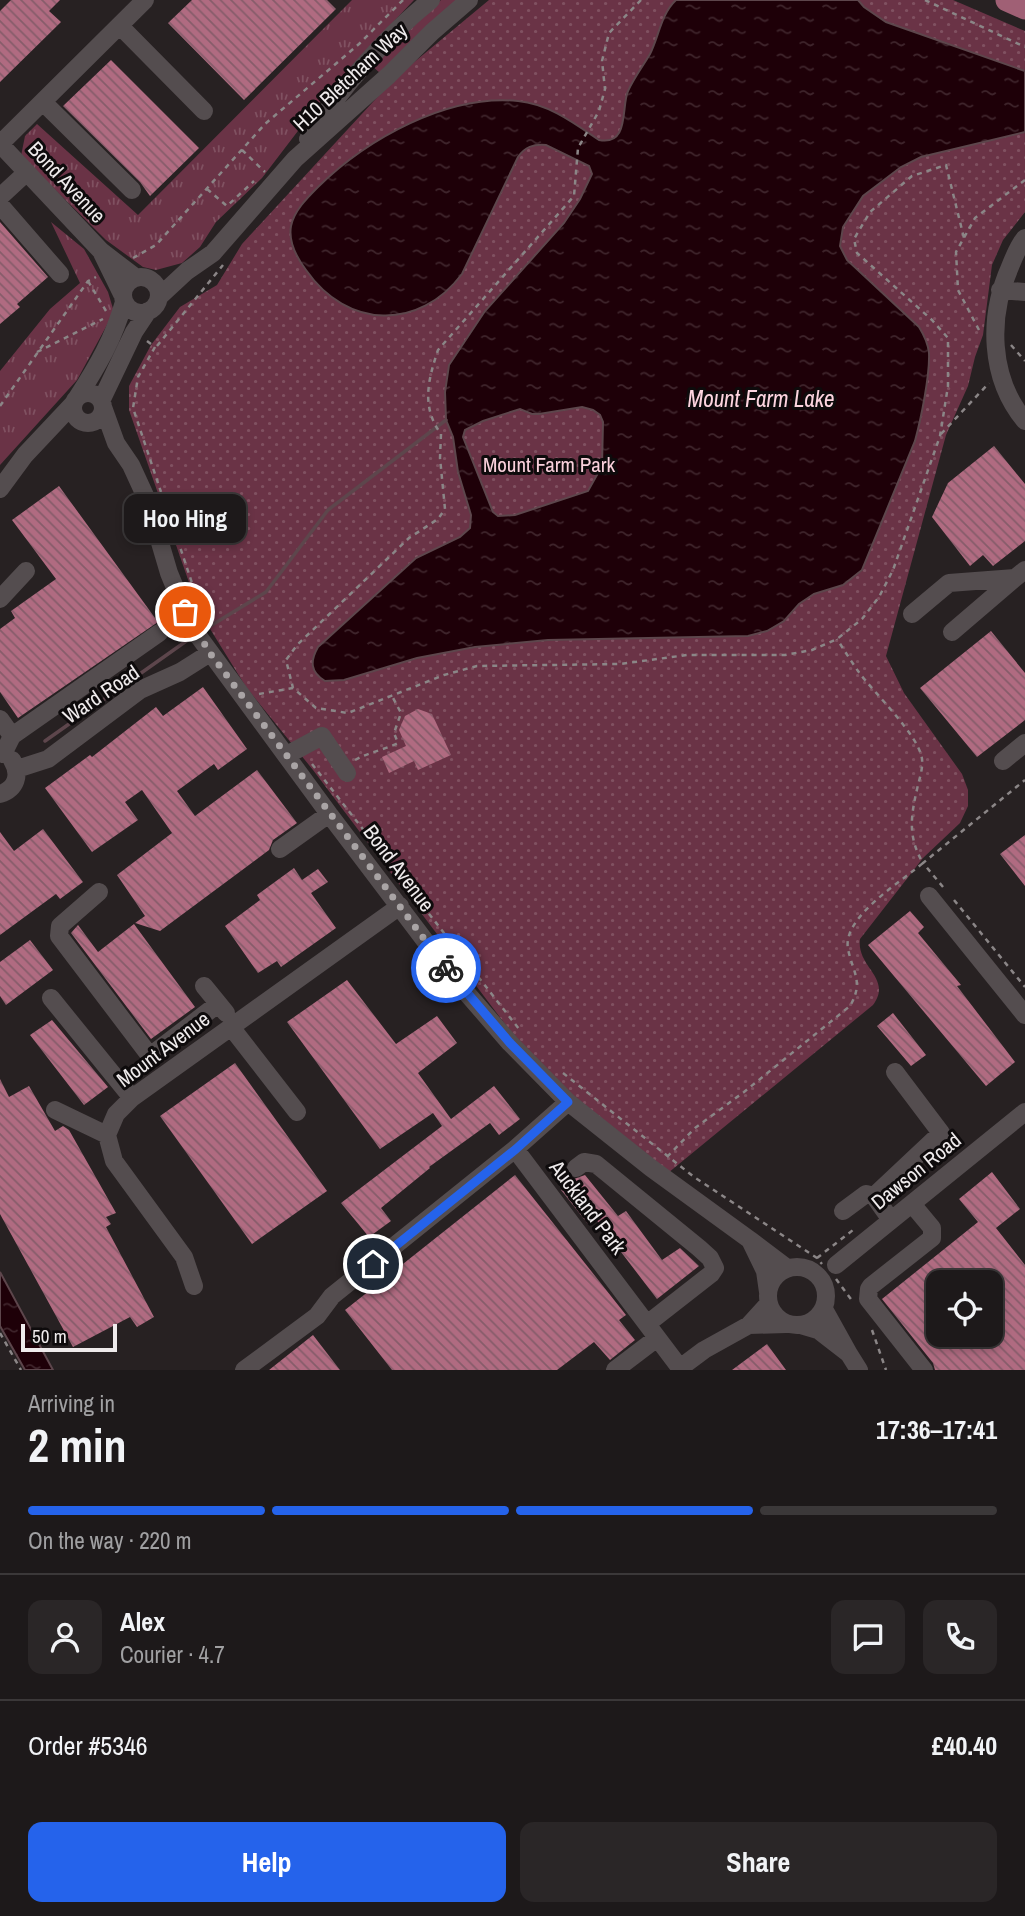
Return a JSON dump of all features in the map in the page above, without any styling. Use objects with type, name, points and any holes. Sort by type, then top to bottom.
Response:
[{"type":"main road","points":[[1007,0],[1025,8]]},
{"type":"street","points":[[0,144],[145,0]]},
{"type":"street","name":"H10 Bletcham Way","points":[[295,159],[329,106],[351,79],[431,0]]},
{"type":"street","name":"H10 Bletcham Way","points":[[123,298],[120,325],[99,419],[80,411],[120,325],[154,304],[187,271],[213,253],[295,159],[469,0]]},
{"type":"street","points":[[120,26],[204,111]]},
{"type":"street","points":[[43,102],[132,190]]},
{"type":"street","name":"Bond Avenue","points":[[0,144],[101,251],[128,272],[155,282],[154,304]]},
{"type":"street","points":[[0,197],[27,172]]},
{"type":"street","points":[[0,205],[60,274]]},
{"type":"street","points":[[1025,238],[1000,290],[995,334],[999,370],[1016,411],[1025,421]]},
{"type":"street","name":"H10 Bletcham Way","points":[[128,272],[187,271]]},
{"type":"street","points":[[128,272],[123,298],[137,313],[154,304]]},
{"type":"street","points":[[1000,290],[1025,292]]},
{"type":"street","points":[[0,489],[42,436],[80,411],[90,393],[102,404]]},
{"type":"street","name":"Bond Avenue","points":[[102,404],[116,443]]},
{"type":"street","name":"Bond Avenue","points":[[80,411],[116,443],[131,465],[148,502],[169,573],[197,634],[293,752],[329,814],[468,995],[568,1102],[651,1168],[787,1268]]},
{"type":"street","points":[[0,599],[26,571]]},
{"type":"street","points":[[912,614],[949,583],[1020,574]]},
{"type":"street","points":[[952,632],[1020,574]]},
{"type":"street","points":[[0,794],[13,786],[18,775],[9,757],[1,754],[12,736],[159,633]]},
{"type":"street","name":"Ward Road","points":[[17,769],[48,759],[140,690],[180,672],[210,653]]},
{"type":"street","points":[[0,719],[12,736]]},
{"type":"street","points":[[293,752],[322,736],[345,769]]},
{"type":"street","points":[[1003,761],[1025,743]]},
{"type":"street","points":[[280,849],[329,814]]},
{"type":"street","points":[[99,892],[60,926],[59,936],[165,1076]]},
{"type":"street","points":[[929,896],[1025,1015]]},
{"type":"street","name":"Mount Avenue","points":[[107,1135],[116,1114],[132,1098],[400,906]]},
{"type":"street","points":[[204,986],[297,1112]]},
{"type":"street","points":[[51,998],[132,1098]]},
{"type":"street","points":[[150,1056],[218,1003]]},
{"type":"street","points":[[874,1196],[941,1133],[895,1072]]},
{"type":"street","points":[[244,1370],[317,1316],[332,1296],[516,1149],[568,1102]]},
{"type":"street","points":[[55,1111],[107,1135],[114,1161],[184,1257],[194,1286]]},
{"type":"street","name":"Dawson Road","points":[[825,1272],[1023,1119]]},
{"type":"street","name":"Auckland Park","points":[[516,1149],[681,1369],[704,1350],[749,1325],[768,1298]]},
{"type":"street","points":[[576,1168],[584,1162],[596,1164],[699,1248],[710,1258],[715,1268],[615,1370]]},
{"type":"street","points":[[843,1211],[866,1194],[874,1196],[891,1220]]},
{"type":"street","points":[[912,1204],[932,1228],[932,1238],[872,1286],[868,1299],[924,1370]]},
{"type":"street","name":"Bond Avenue","points":[[750,1240],[765,1271],[768,1298]]},
{"type":"street","points":[[794,1324],[818,1317],[824,1309],[827,1300],[825,1272],[802,1267],[787,1268],[774,1278],[768,1298],[778,1319],[794,1324],[818,1330],[849,1354]]},
{"type":"street","points":[[824,1309],[859,1370]]},
{"type":"street","name":"Auckland Park","points":[[749,1325],[794,1324]]},
{"type":"path","points":[[0,406],[88,281],[128,272],[156,245],[265,124],[359,44],[403,0]]},
{"type":"path","points":[[641,0],[609,33],[602,61],[605,89],[599,111],[578,148],[574,197],[438,350],[426,399],[433,423],[441,434],[444,509],[438,519],[409,538],[298,645],[286,660],[293,688],[316,708],[348,713],[443,675],[477,666],[607,664],[687,655],[785,655],[812,649],[837,639],[862,619],[879,597],[888,579],[940,436],[948,386],[948,338],[932,320],[857,253],[854,239],[870,212],[912,176],[946,165],[964,238]]},
{"type":"path","points":[[925,0],[1025,47]]},
{"type":"path","points":[[207,189],[227,205],[255,180]]},
{"type":"path","points":[[982,340],[978,326],[958,290],[956,252],[975,218],[1025,180]]},
{"type":"path","points":[[88,281],[120,325],[155,347],[138,377],[133,408],[163,497]]},
{"type":"path","points":[[36,353],[120,325]]},
{"type":"path","points":[[940,436],[992,380]]},
{"type":"path","points":[[167,509],[202,611]]},
{"type":"path","points":[[837,639],[859,672],[914,740],[922,757],[912,813],[911,834],[914,849],[1025,987]]},
{"type":"path","points":[[256,695],[293,688]]},
{"type":"path","points":[[345,769],[369,752],[398,743],[394,733],[401,713],[392,696]]},
{"type":"path","points":[[293,752],[523,1034]]},
{"type":"path","points":[[667,1157],[695,1128],[744,1093],[850,1006],[858,984],[848,948],[852,927],[868,908],[1025,780]]},
{"type":"path","points":[[561,1073],[667,1157],[817,1258],[825,1272],[856,1305]]},
{"type":"path","points":[[870,1324],[886,1370]]},
{"type":"path","points":[[0,1334],[21,1370]]},
{"type":"green space","points":[[352,0],[414,0],[330,89],[262,178],[216,222],[200,247],[182,263],[156,270],[143,267],[106,240],[21,156],[25,136],[37,124],[138,215]]},
{"type":"green space","points":[[441,0],[457,0],[380,73],[372,66]]},
{"type":"green space","name":"Mount Farm Park","points":[[489,0],[953,0],[1025,31],[1025,212],[1003,240],[992,265],[983,335],[968,386],[946,435],[886,656],[904,693],[962,774],[968,790],[968,806],[960,823],[923,858],[860,939],[863,957],[879,987],[873,1005],[668,1173],[536,1065],[313,770],[246,687],[199,611],[129,410],[129,386],[151,345],[180,307],[217,285],[242,244],[395,78]]},
{"type":"green space","points":[[51,222],[84,249],[108,292],[114,312],[77,380],[0,465],[0,371],[50,309],[80,283]]},
{"type":"water","name":"Mount Farm Lake","points":[[676,0],[858,0],[886,22],[1025,71],[1025,132],[921,157],[901,167],[863,196],[843,227],[840,246],[847,260],[919,327],[926,339],[929,353],[927,385],[915,441],[862,570],[843,585],[814,594],[799,604],[784,621],[767,631],[748,636],[548,640],[475,647],[417,658],[344,680],[325,681],[316,674],[313,666],[318,647],[416,558],[460,537],[470,528],[471,515],[458,472],[453,437],[446,420],[445,392],[449,365],[485,311],[564,223],[592,174],[589,166],[546,145],[533,146],[524,151],[518,157],[462,274],[445,293],[425,306],[405,313],[383,316],[362,312],[342,304],[323,289],[306,270],[294,250],[290,232],[295,215],[318,187],[360,152],[410,123],[436,112],[464,105],[491,101],[529,103],[561,115],[599,140],[616,137],[620,131],[628,91],[650,54]],"holes":[[[582,407],[600,415],[603,422],[602,466],[588,491],[515,515],[498,516],[493,512],[463,437],[465,430],[520,409],[532,414]]]},
{"type":"water","points":[[0,1272],[53,1370],[25,1370],[0,1326]]},
{"type":"building","points":[[11,0],[60,0],[49,11],[61,22],[0,82],[0,11]]},
{"type":"building","points":[[192,0],[327,0],[336,9],[244,100],[168,23]]},
{"type":"building","points":[[111,60],[199,148],[150,196],[140,182],[63,106]]},
{"type":"building","points":[[0,222],[48,277],[17,304],[20,307],[0,324]]},
{"type":"building","points":[[994,446],[1025,484],[1025,541],[993,566],[983,555],[970,566],[932,517],[948,483]]},
{"type":"building","points":[[59,486],[158,622],[18,718],[0,692],[0,629],[15,618],[11,611],[56,579],[12,520]]},
{"type":"building","points":[[991,631],[1025,673],[1025,720],[977,757],[920,688]]},
{"type":"building","points":[[203,687],[247,749],[218,770],[214,764],[177,791],[195,816],[257,770],[297,823],[273,840],[269,850],[160,931],[135,923],[145,916],[117,875],[172,833],[142,790],[125,802],[138,820],[92,852],[45,788],[90,755],[92,757],[156,707],[163,716]]},
{"type":"building","points":[[418,709],[432,714],[451,755],[418,770],[414,761],[389,773],[382,757],[406,746],[399,730],[405,716]]},
{"type":"building","points":[[43,829],[83,882],[60,899],[56,894],[0,935],[0,832],[14,851]]},
{"type":"building","points":[[1025,835],[1025,886],[1000,854]]},
{"type":"building","points":[[294,868],[302,880],[318,869],[328,882],[311,893],[336,928],[281,967],[277,961],[258,973],[225,926],[260,900],[257,895]]},
{"type":"building","points":[[910,911],[924,927],[918,933],[961,985],[957,986],[1015,1062],[986,1086],[868,945]]},
{"type":"building","points":[[134,924],[195,1007],[151,1039],[71,933],[78,925],[98,952]]},
{"type":"building","points":[[30,940],[53,970],[6,1005],[0,996],[0,962]]},
{"type":"building","points":[[347,980],[396,1044],[437,1016],[457,1043],[418,1073],[451,1119],[494,1086],[520,1119],[499,1135],[490,1123],[429,1167],[381,1208],[391,1221],[369,1237],[341,1203],[442,1126],[433,1113],[380,1149],[287,1022]]},
{"type":"building","points":[[893,1013],[926,1055],[911,1066],[877,1026]]},
{"type":"building","points":[[52,1020],[108,1087],[84,1105],[30,1035]]},
{"type":"building","points":[[235,1063],[327,1191],[252,1244],[160,1116]]},
{"type":"building","points":[[0,1079],[9,1097],[29,1086],[55,1131],[63,1126],[69,1130],[116,1213],[106,1217],[111,1224],[106,1227],[154,1317],[137,1327],[130,1317],[73,1347],[0,1214]]},
{"type":"building","points":[[992,1172],[1020,1209],[996,1228],[1025,1265],[1025,1370],[935,1370],[933,1363],[882,1299],[978,1222],[959,1199]]},
{"type":"building","points":[[515,1175],[626,1315],[619,1320],[635,1340],[610,1360],[594,1342],[557,1370],[392,1370],[345,1310]]},
{"type":"building","points":[[585,1175],[618,1216],[626,1211],[662,1260],[680,1248],[699,1266],[657,1299],[595,1218],[588,1224],[561,1190],[574,1179]]},
{"type":"building","points":[[313,1335],[340,1370],[269,1370]]},
{"type":"building","points":[[767,1344],[786,1370],[732,1370]]},
{"type":"waterway","points":[[202,631],[266,592],[328,510],[446,420]]},
{"type":"waterway","points":[[45,741],[192,637]]},
{"type":"way so far","points":[[185,612],[210,653],[446,968]]},
{"type":"place","name":"Hoo Hing","points":[[185,612]]},
{"type":"route","points":[[373,1264],[516,1149],[568,1102],[510,1043],[446,968]]}]
